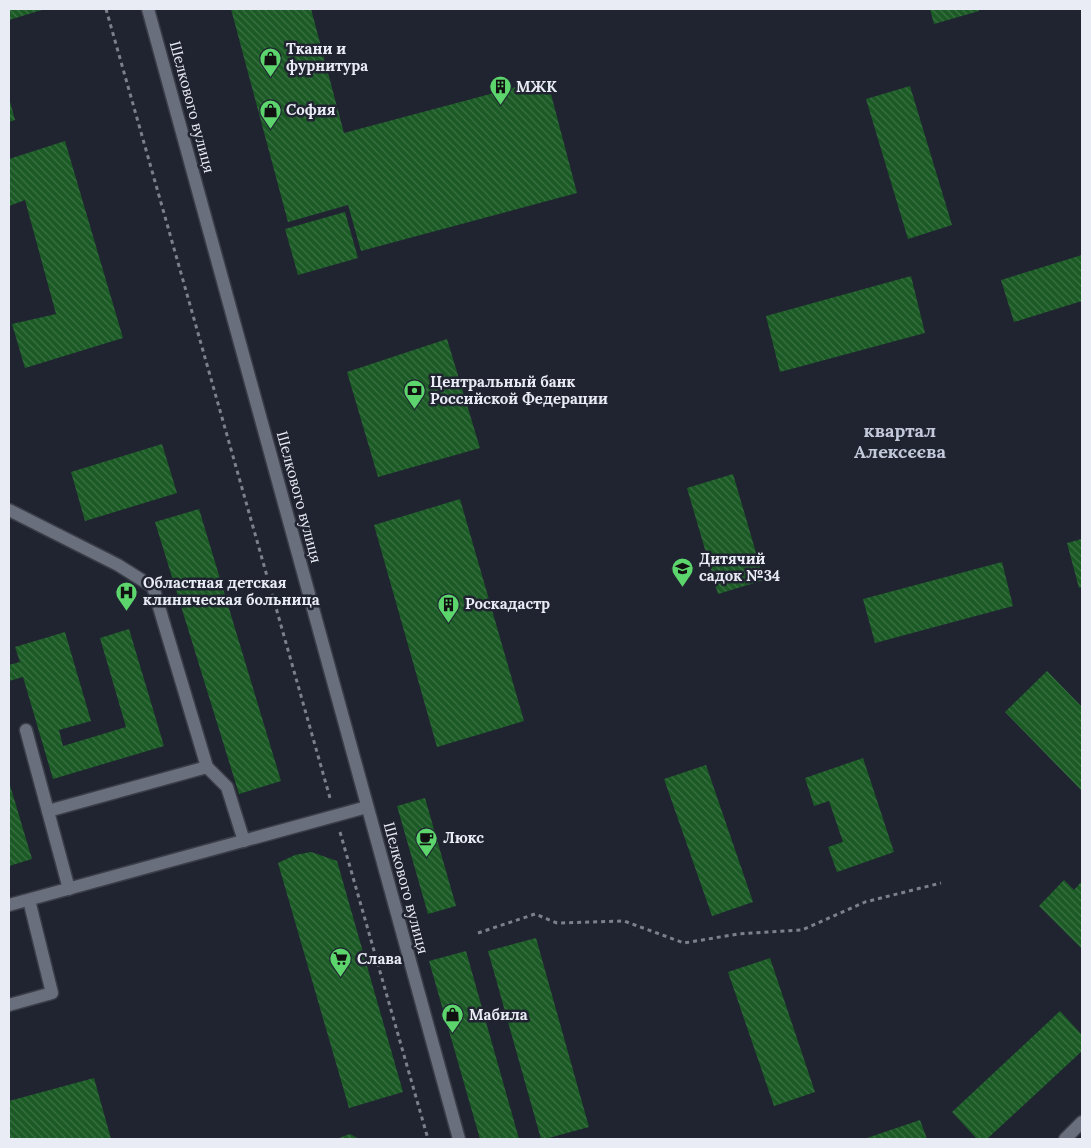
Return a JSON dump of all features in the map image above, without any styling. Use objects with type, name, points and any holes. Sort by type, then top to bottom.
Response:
[{"type":"street","name":"Шелкового вулиця","points":[[148,9],[459,1139]]},
{"type":"street","points":[[9,510],[118,565],[153,587],[207,767],[227,787],[244,841]]},
{"type":"street","points":[[26,730],[69,889]]},
{"type":"street","points":[[48,811],[207,767]]},
{"type":"street","points":[[9,905],[367,807]]},
{"type":"street","points":[[9,1005],[52,993],[28,900]]},
{"type":"street","points":[[1064,1139],[1082,1122]]},
{"type":"path","points":[[106,9],[428,1139]]},
{"type":"path","points":[[478,933],[535,914],[557,922],[624,921],[684,942],[738,934],[802,930],[865,902],[941,882]]},
{"type":"building","points":[[9,9],[45,9],[9,20]]},
{"type":"building","name":"МЖК","points":[[231,9],[311,9],[344,133],[547,79],[577,193],[361,251],[348,205],[288,222]]},
{"type":"building","points":[[930,9],[978,9],[979,11],[934,24]]},
{"type":"building","points":[[910,86],[952,225],[908,239],[866,99]]},
{"type":"building","points":[[9,98],[15,120],[9,122]]},
{"type":"building","points":[[65,141],[123,338],[25,368],[12,324],[56,314],[25,200],[9,206],[9,159]]},
{"type":"building","points":[[345,212],[358,258],[298,275],[285,229]]},
{"type":"building","points":[[1082,255],[1082,301],[1014,322],[1001,280]]},
{"type":"building","points":[[911,276],[925,333],[780,372],[766,316]]},
{"type":"building","name":"Центральный банк Российской Федерации","points":[[447,339],[480,448],[378,477],[347,372]]},
{"type":"building","points":[[162,444],[177,493],[85,521],[71,472]]},
{"type":"building","points":[[733,474],[764,580],[718,594],[687,488]]},
{"type":"building","name":"Роскадастр","points":[[460,499],[524,721],[437,747],[374,525]]},
{"type":"building","points":[[199,509],[281,781],[239,794],[155,522]]},
{"type":"building","points":[[1082,539],[1082,587],[1079,588],[1067,543]]},
{"type":"building","points":[[1002,562],[1013,606],[875,643],[863,599]]},
{"type":"building","points":[[129,629],[164,746],[53,779],[23,677],[9,681],[9,665],[20,662],[15,647],[65,632],[91,721],[59,730],[63,746],[126,727],[100,638]]},
{"type":"building","points":[[1047,671],[1082,707],[1082,791],[1005,712]]},
{"type":"building","points":[[863,758],[894,852],[837,872],[828,847],[843,842],[829,801],[814,806],[805,778]]},
{"type":"building","points":[[706,765],[753,902],[712,916],[664,779]]},
{"type":"building","points":[[9,782],[32,859],[9,866]]},
{"type":"building","points":[[425,798],[456,906],[428,914],[397,806]]},
{"type":"building","name":"Слава","points":[[311,852],[337,861],[403,1092],[349,1108],[278,863],[295,855]]},
{"type":"building","points":[[1064,880],[1074,890],[1082,881],[1082,949],[1039,906]]},
{"type":"building","points":[[536,938],[589,1127],[545,1139],[541,1139],[488,951]]},
{"type":"building","points":[[466,951],[519,1139],[480,1139],[429,961]]},
{"type":"building","points":[[770,958],[815,1092],[774,1106],[728,972]]},
{"type":"building","points":[[1060,1011],[1082,1035],[1082,1051],[987,1139],[977,1139],[952,1112]]},
{"type":"building","points":[[94,1078],[111,1139],[9,1139],[9,1101]]},
{"type":"building","points":[[920,1120],[927,1139],[864,1139]]},
{"type":"building","points":[[350,1134],[359,1139],[336,1139]]},
{"type":"place","name":"Ткани и фурнитура","points":[[270,77]]},
{"type":"place","name":"МЖК","points":[[500,106]]},
{"type":"place","name":"София","points":[[270,129]]},
{"type":"place","name":"Центральный банк Российской Федерации","points":[[414,410]]},
{"type":"place","name":"Дитячий садок №34","points":[[683,587]]},
{"type":"place","name":"Областная детская клиническая больница","points":[[127,611]]},
{"type":"place","name":"Роскадастр","points":[[449,623]]},
{"type":"place","name":"Люкс","points":[[427,857]]},
{"type":"place","name":"Слава","points":[[341,978]]},
{"type":"place","name":"Мабила","points":[[453,1034]]},
{"type":"district","name":"квартал Алексєєва","points":[[900,441]]}]
